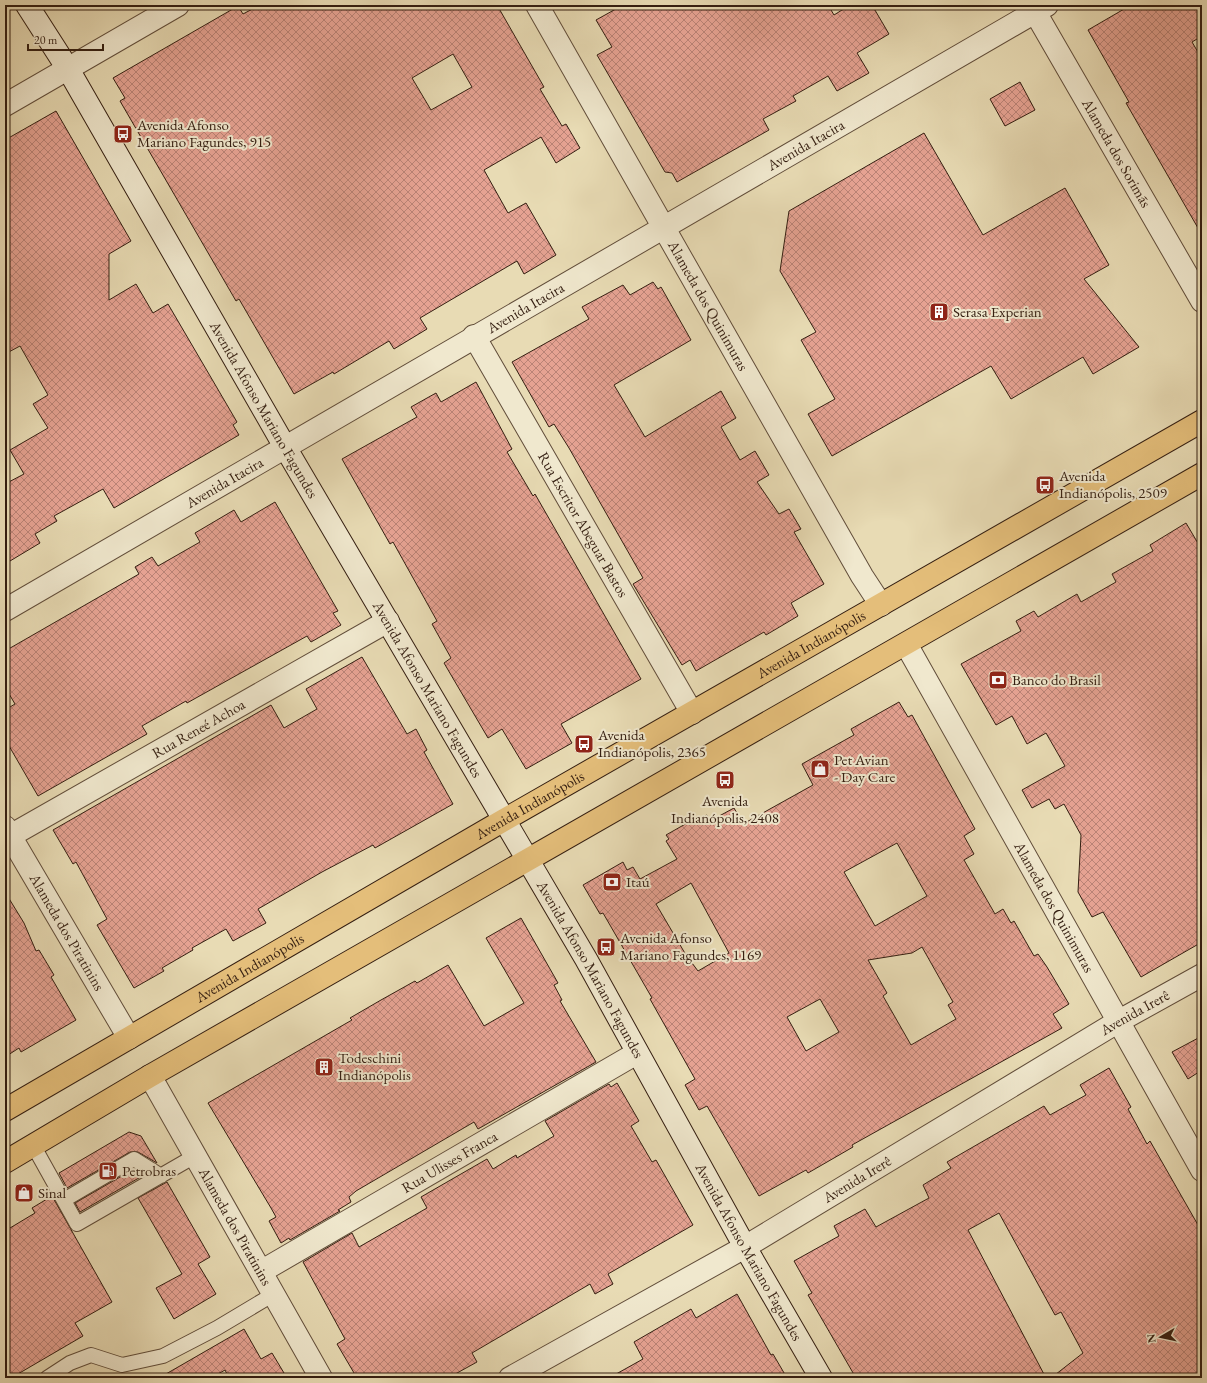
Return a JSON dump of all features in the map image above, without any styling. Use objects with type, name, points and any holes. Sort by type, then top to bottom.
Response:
[{"type":"main road","name":"Avenida Indianópolis","points":[[5,1110],[504,820],[1202,421]]},
{"type":"main road","points":[[5,1162],[150,1076],[1202,474]]},
{"type":"street","name":"Avenida Afonso Mariano Fagundes","points":[[27,5],[68,69],[285,447],[528,860],[744,1247],[821,1378]]},
{"type":"street","points":[[5,105],[178,5]]},
{"type":"street","name":"Alameda dos Quinimuras","points":[[537,5],[862,576],[881,605]]},
{"type":"street","name":"Avenida Itacira","points":[[5,610],[474,336],[663,228],[1038,7]]},
{"type":"street","name":"Alameda dos Sorimãs","points":[[1038,7],[1202,301]]},
{"type":"street","name":"Rua Escritor Abeguar Bastos","points":[[474,336],[692,713]]},
{"type":"street","name":"Rua Reneé Achoa","points":[[8,831],[388,621]]},
{"type":"street","name":"Alameda dos Quinimuras","points":[[906,644],[1202,1170]]},
{"type":"street","name":"Alameda dos Piratinins","points":[[8,831],[129,1038]]},
{"type":"street","name":"Avenida Irerê","points":[[510,1378],[744,1247],[1119,1021],[1202,975]]},
{"type":"street","name":"Rua Ulisses Franca","points":[[262,1271],[637,1053]]},
{"type":"street","name":"Alameda dos Piratinins","points":[[150,1076],[262,1271],[321,1378]]},
{"type":"lane","points":[[33,1145],[77,1224],[195,1156]]},
{"type":"lane","points":[[64,1200],[134,1159],[161,1176]]},
{"type":"lane","points":[[47,1378],[70,1363],[91,1355],[122,1365],[163,1356],[217,1328],[274,1294]]},
{"type":"building","points":[[260,5],[497,5],[544,87],[540,89],[562,126],[566,124],[580,148],[556,163],[541,137],[484,170],[508,213],[526,203],[556,255],[524,274],[517,261],[420,318],[427,329],[394,349],[389,341],[334,374],[333,372],[294,394],[239,299],[236,301],[120,101],[125,98],[113,78],[238,6],[243,14]],"holes":[[[453,54],[472,87],[431,110],[412,78]]]},
{"type":"building","points":[[623,5],[828,5],[834,15],[850,5],[872,5],[889,34],[857,53],[869,73],[837,91],[828,76],[793,96],[796,101],[763,119],[769,130],[677,182],[672,173],[665,172],[597,55],[612,47],[596,20]]},
{"type":"building","points":[[1131,5],[1198,5],[1202,13],[1202,36],[1192,42],[1202,59],[1202,235],[1126,103],[1129,102],[1088,30]]},
{"type":"building","points":[[1020,82],[1035,110],[1005,126],[990,99]]},
{"type":"building","points":[[56,111],[131,241],[109,254],[109,300],[136,284],[153,313],[168,304],[237,422],[233,425],[239,435],[114,508],[103,489],[54,516],[57,521],[35,534],[40,543],[5,564],[5,484],[24,474],[10,450],[48,428],[33,404],[48,395],[20,346],[5,354],[5,140]]},
{"type":"building","points":[[924,133],[983,235],[1065,188],[1109,265],[1084,279],[1139,347],[1093,374],[1083,357],[1011,399],[991,366],[832,456],[808,414],[835,399],[801,340],[816,332],[780,271],[789,211]]},
{"type":"building","points":[[653,282],[658,289],[661,287],[691,340],[614,385],[645,437],[721,391],[736,418],[721,427],[740,460],[755,451],[769,475],[757,482],[779,514],[789,509],[801,529],[794,532],[824,584],[791,603],[798,616],[766,635],[764,632],[696,671],[690,660],[682,665],[633,584],[643,578],[569,448],[554,424],[549,427],[512,362],[589,319],[582,307],[623,285],[630,295]]},
{"type":"building","points":[[476,382],[512,449],[507,452],[533,496],[535,494],[641,679],[561,724],[572,743],[526,769],[502,729],[488,738],[444,663],[451,658],[432,624],[437,621],[393,542],[390,544],[342,459],[417,417],[411,407],[436,393],[441,402]]},
{"type":"building","points":[[275,502],[338,611],[333,613],[341,625],[311,642],[307,636],[187,703],[186,701],[142,726],[147,734],[38,796],[5,739],[5,710],[15,704],[5,687],[5,651],[139,574],[135,567],[152,557],[158,566],[200,542],[195,533],[234,510],[241,522]]},
{"type":"building","points":[[1186,523],[1202,550],[1202,942],[1141,977],[1103,912],[1092,917],[1078,892],[1081,835],[1064,804],[1055,809],[1049,799],[1032,808],[1022,790],[1065,766],[1046,733],[1027,744],[1012,716],[996,725],[961,664],[1021,631],[1016,621],[1034,611],[1038,617],[1077,594],[1081,602],[1116,582],[1112,574],[1153,551],[1150,545]]},
{"type":"building","points":[[362,657],[407,734],[416,729],[427,750],[424,752],[453,804],[375,848],[373,845],[322,872],[258,909],[266,923],[233,941],[226,929],[192,948],[193,950],[162,968],[164,971],[134,988],[97,925],[107,919],[76,862],[73,864],[53,830],[271,705],[284,728],[317,709],[306,689]]},
{"type":"building","points":[[899,702],[908,717],[912,715],[975,829],[964,836],[974,854],[964,860],[995,914],[1003,909],[1011,923],[1014,921],[1034,956],[1038,954],[1069,1004],[1053,1014],[1062,1028],[852,1145],[853,1147],[808,1173],[806,1170],[759,1196],[707,1106],[699,1110],[685,1085],[695,1079],[650,999],[652,998],[603,913],[600,914],[583,885],[623,862],[627,870],[633,867],[640,879],[677,859],[666,841],[669,839],[666,835],[696,818],[697,820],[707,815],[710,821],[734,808],[743,824],[813,785],[802,764],[854,735],[851,729]],"holes":[[[897,843],[927,896],[875,926],[844,872]],[[691,883],[729,953],[698,971],[686,955],[656,904]],[[922,947],[953,1002],[948,1005],[956,1019],[911,1045],[883,996],[887,993],[868,960],[912,953]],[[820,999],[839,1032],[806,1051],[787,1017]]]},
{"type":"building","points":[[5,892],[24,923],[36,951],[39,950],[54,975],[51,977],[76,1020],[21,1052],[19,1048],[5,1057]]},
{"type":"building","points":[[521,918],[558,983],[554,985],[562,1000],[560,1001],[596,1062],[478,1129],[474,1122],[356,1191],[349,1197],[351,1202],[338,1210],[340,1211],[290,1240],[289,1238],[281,1243],[269,1221],[276,1217],[208,1103],[352,1020],[350,1018],[381,1000],[415,981],[417,983],[448,965],[484,1026],[524,1003],[486,938]]},
{"type":"building","points":[[1202,1036],[1202,1070],[1188,1079],[1172,1052]]},
{"type":"building","points":[[1109,1068],[1131,1107],[1128,1109],[1147,1144],[1150,1141],[1202,1232],[1202,1378],[1051,1378],[1083,1353],[1061,1312],[1055,1315],[999,1213],[968,1230],[1046,1378],[856,1378],[808,1295],[812,1293],[794,1261],[839,1236],[834,1226],[865,1209],[876,1227],[929,1198],[923,1185],[951,1168],[947,1162],[1044,1106],[1050,1115],[1086,1095],[1080,1085]]},
{"type":"building","points":[[617,1083],[639,1121],[631,1126],[652,1162],[656,1160],[693,1225],[608,1274],[613,1284],[595,1294],[590,1284],[472,1353],[477,1362],[448,1378],[357,1378],[337,1344],[345,1339],[303,1262],[352,1233],[359,1247],[427,1208],[421,1197],[487,1159],[493,1169],[516,1155],[517,1158],[554,1136],[545,1121],[609,1084],[611,1087]]},
{"type":"building","points":[[129,1132],[141,1136],[157,1163],[138,1152],[130,1152],[67,1188],[59,1173]]},
{"type":"building","points":[[134,1169],[144,1175],[80,1212],[75,1203]]},
{"type":"building","points":[[167,1182],[210,1257],[198,1264],[216,1294],[174,1319],[156,1288],[182,1274],[138,1198]]},
{"type":"building","points":[[52,1196],[112,1302],[75,1323],[83,1336],[11,1378],[5,1378],[5,1231],[35,1213],[32,1208]]},
{"type":"building","points":[[737,1294],[771,1355],[773,1354],[787,1378],[609,1378],[643,1359],[634,1342],[691,1309],[696,1318]]},
{"type":"building","points":[[244,1329],[261,1359],[272,1353],[287,1378],[229,1378],[225,1370],[211,1378],[159,1378]]},
{"type":"place","name":"Avenida Afonso Mariano Fagundes, 915","points":[[123,134]]},
{"type":"place","name":"Serasa Experian","points":[[939,312]]},
{"type":"place","name":"Avenida Indianópolis, 2509","points":[[1045,485]]},
{"type":"place","name":"Banco do Brasil","points":[[998,680]]},
{"type":"place","name":"Avenida Indianópolis, 2365","points":[[584,744]]},
{"type":"place","name":"Pet Avian - Day Care","points":[[820,769]]},
{"type":"place","name":"Avenida Indianópolis, 2408","points":[[725,780]]},
{"type":"place","name":"Itaú","points":[[612,882]]},
{"type":"place","name":"Avenida Afonso Mariano Fagundes, 1169","points":[[606,947]]},
{"type":"place","name":"Todeschini Indianópolis","points":[[324,1067]]},
{"type":"place","name":"Petrobras","points":[[108,1171]]},
{"type":"place","name":"Sinal","points":[[24,1193]]}]
